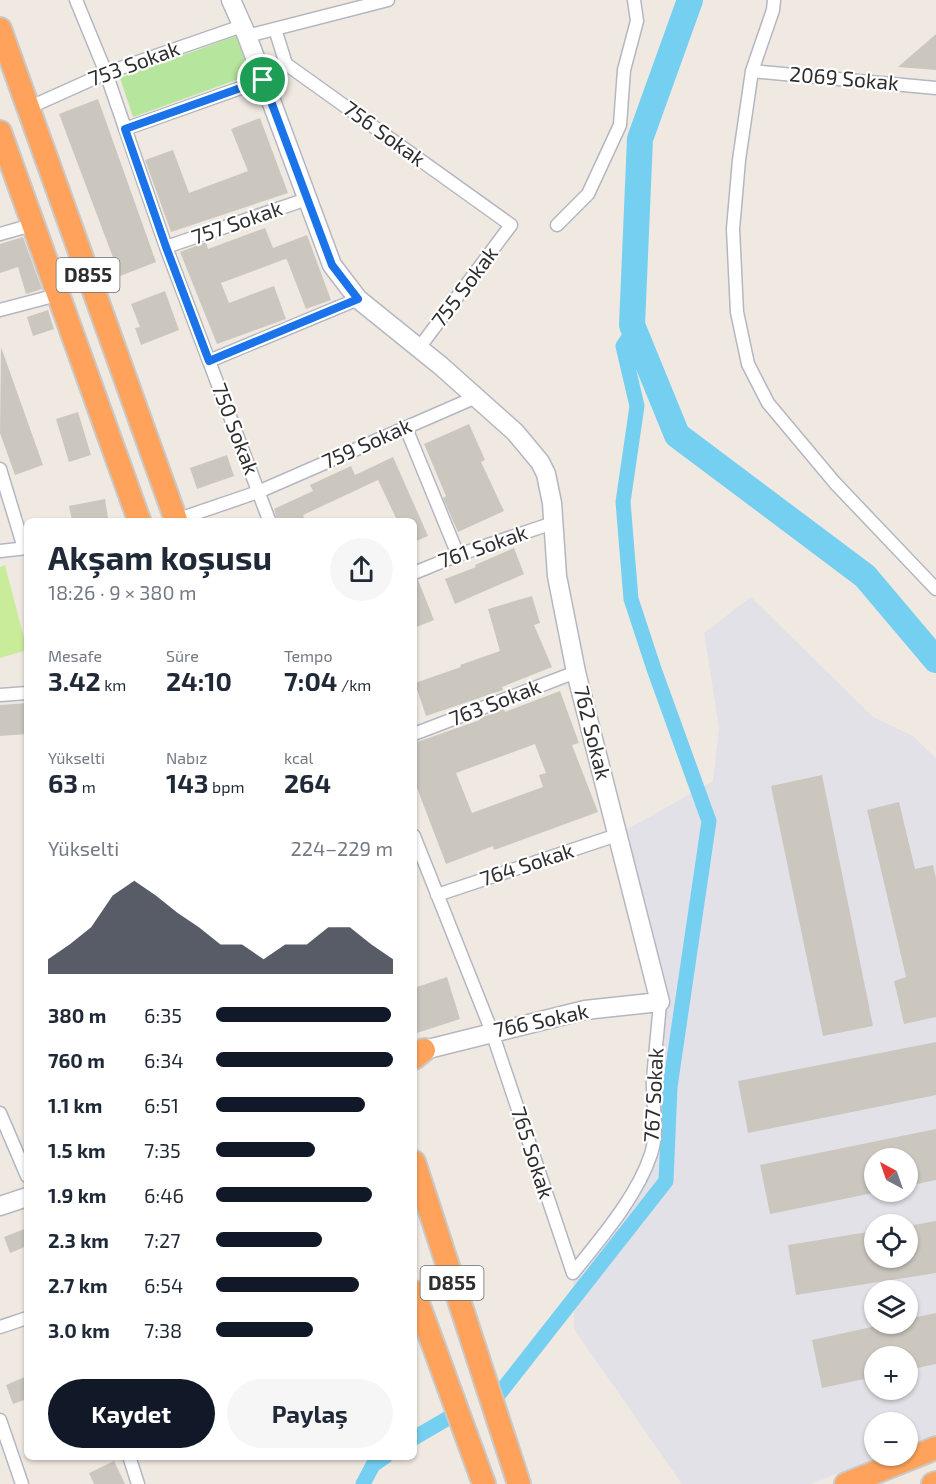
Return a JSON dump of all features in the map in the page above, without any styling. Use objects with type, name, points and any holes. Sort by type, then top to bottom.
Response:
[{"type":"highway","name":"D855","points":[[0,29],[175,518]]},
{"type":"highway","name":"D855","points":[[0,132],[138,518]]},
{"type":"highway","name":"D855","points":[[417,1171],[519,1484]]},
{"type":"highway","name":"D855","points":[[417,1300],[484,1484]]},
{"type":"highway","points":[[846,1484],[936,1448]]},
{"type":"street","name":"750 Sokak","points":[[76,0],[106,73],[166,247],[268,518]]},
{"type":"street","points":[[231,0],[245,31],[332,265],[358,299],[476,397]]},
{"type":"street","name":"753 Sokak","points":[[28,108],[106,73],[245,31],[276,29],[388,0]]},
{"type":"street","points":[[557,225],[588,194],[620,125],[624,70],[637,21],[634,0]]},
{"type":"street","points":[[774,0],[773,10],[752,71],[739,160],[733,229],[737,312],[748,364],[775,412],[835,483],[936,589]]},
{"type":"street","name":"756 Sokak","points":[[276,29],[286,63],[511,225]]},
{"type":"street","name":"2069 Sokak","points":[[752,71],[936,88]]},
{"type":"street","points":[[125,129],[263,80]]},
{"type":"street","name":"757 Sokak","points":[[166,247],[307,199]]},
{"type":"street","points":[[0,234],[32,225]]},
{"type":"street","name":"755 Sokak","points":[[419,348],[511,225]]},
{"type":"street","points":[[0,310],[57,295]]},
{"type":"street","points":[[209,361],[358,299]]},
{"type":"street","name":"759 Sokak","points":[[182,518],[258,492],[476,397]]},
{"type":"street","name":"762 Sokak","points":[[476,397],[515,432],[540,462],[546,474],[552,503],[556,576],[576,672],[660,1002]]},
{"type":"street","points":[[406,428],[458,555]]},
{"type":"street","points":[[0,470],[24,545]]},
{"type":"street","name":"761 Sokak","points":[[417,572],[458,555],[552,523]]},
{"type":"street","points":[[0,551],[24,548]]},
{"type":"street","name":"763 Sokak","points":[[417,733],[576,672]]},
{"type":"street","points":[[0,695],[24,693]]},
{"type":"street","name":"764 Sokak","points":[[437,895],[617,836]]},
{"type":"street","name":"765 Sokak","points":[[417,844],[492,1032],[573,1273]]},
{"type":"street","name":"766 Sokak","points":[[417,1052],[585,1010],[660,1002]]},
{"type":"street","name":"767 Sokak","points":[[573,1273],[605,1233],[635,1188],[651,1153],[656,1122],[653,1083],[660,1002]]},
{"type":"street","points":[[0,1113],[24,1169]]},
{"type":"street","points":[[0,1206],[24,1198]]},
{"type":"street","points":[[0,1327],[24,1319]]},
{"type":"street","points":[[0,1420],[22,1484]]},
{"type":"street","points":[[130,1460],[138,1484]]},
{"type":"shaded area","points":[[751,597],[873,717],[913,736],[936,758],[936,1434],[918,1442],[918,1412],[864,1412],[864,1463],[811,1484],[682,1484],[574,1329],[573,1273],[605,1233],[651,1153],[660,1002],[617,835],[713,781],[719,728],[704,633]]},
{"type":"green space","points":[[236,36],[250,75],[133,117],[120,78]]},
{"type":"green space","points":[[5,565],[24,638],[24,651],[0,658],[0,567]]},
{"type":"building","points":[[936,34],[936,70],[898,67]]},
{"type":"building","points":[[98,99],[156,262],[120,276],[59,114]]},
{"type":"building","points":[[260,118],[288,193],[171,232],[145,160],[173,150],[189,193],[248,171],[231,129]]},
{"type":"building","points":[[265,228],[273,248],[307,235],[331,300],[306,309],[285,259],[221,283],[229,303],[274,286],[286,319],[217,344],[180,252],[206,242],[208,249]]},
{"type":"building","points":[[23,237],[42,289],[26,294],[18,267],[0,273],[0,244]]},
{"type":"building","points":[[165,291],[179,330],[141,345],[135,328],[140,327],[131,304]]},
{"type":"building","points":[[48,310],[54,329],[33,336],[27,317]]},
{"type":"building","points":[[1,347],[43,465],[15,475],[0,433]]},
{"type":"building","points":[[78,412],[91,455],[69,462],[56,419]]},
{"type":"building","points":[[469,424],[485,460],[481,462],[504,511],[458,532],[424,444]]},
{"type":"building","points":[[227,455],[234,476],[197,489],[190,468]]},
{"type":"building","points":[[393,457],[428,536],[417,541],[417,518],[396,518],[378,480],[303,515],[304,518],[276,518],[274,509],[313,491],[310,485],[351,466],[355,475]]},
{"type":"building","points":[[105,499],[108,518],[72,518],[69,506]]},
{"type":"building","points":[[514,548],[524,574],[455,604],[445,579]]},
{"type":"building","points":[[417,580],[434,620],[417,627]]},
{"type":"building","points":[[532,596],[540,623],[534,625],[552,667],[502,687],[503,690],[426,716],[417,682],[500,651],[488,609]]},
{"type":"building","points":[[560,691],[579,743],[572,745],[598,812],[494,850],[493,846],[446,864],[417,788],[417,742],[504,709],[505,712]],"holes":[[[535,744],[546,773],[539,775],[543,787],[472,813],[456,773]]]},
{"type":"building","points":[[24,703],[24,734],[0,736],[0,705]]},
{"type":"building","points":[[822,775],[873,1026],[823,1036],[771,786]]},
{"type":"building","points":[[899,802],[915,869],[933,865],[936,878],[936,1017],[904,1024],[894,981],[906,977],[867,810]]},
{"type":"building","points":[[447,977],[460,1019],[417,1033],[417,987]]},
{"type":"building","points":[[936,1042],[936,1095],[748,1133],[738,1081]]},
{"type":"building","points":[[936,1129],[936,1180],[918,1184],[918,1148],[864,1148],[864,1195],[770,1214],[760,1165]]},
{"type":"building","points":[[936,1221],[936,1273],[891,1280],[864,1280],[864,1284],[796,1295],[788,1245],[864,1233],[864,1268],[918,1268],[918,1224]]},
{"type":"building","points":[[24,1229],[24,1247],[10,1253],[4,1237]]},
{"type":"building","points":[[936,1313],[936,1364],[918,1368],[918,1346],[864,1346],[864,1379],[822,1388],[812,1340],[864,1329],[864,1334],[918,1334],[918,1317]]},
{"type":"building","points":[[24,1377],[24,1400],[13,1404],[6,1385]]},
{"type":"building","points":[[114,1461],[125,1484],[94,1484],[89,1473]]},
{"type":"waterway","points":[[690,0],[640,139],[632,325],[677,435],[865,576],[936,660]]},
{"type":"waterway","points":[[499,1394],[666,1181],[670,1087],[709,821],[631,599],[623,502],[637,406],[623,346],[634,330]]},
{"type":"waterway","points":[[417,1436],[450,1417]]},
{"type":"waterway","points":[[363,1484],[373,1465],[380,1460]]},
{"type":"route","points":[[263,80],[332,265],[358,299],[209,361],[125,129],[263,80]]}]
